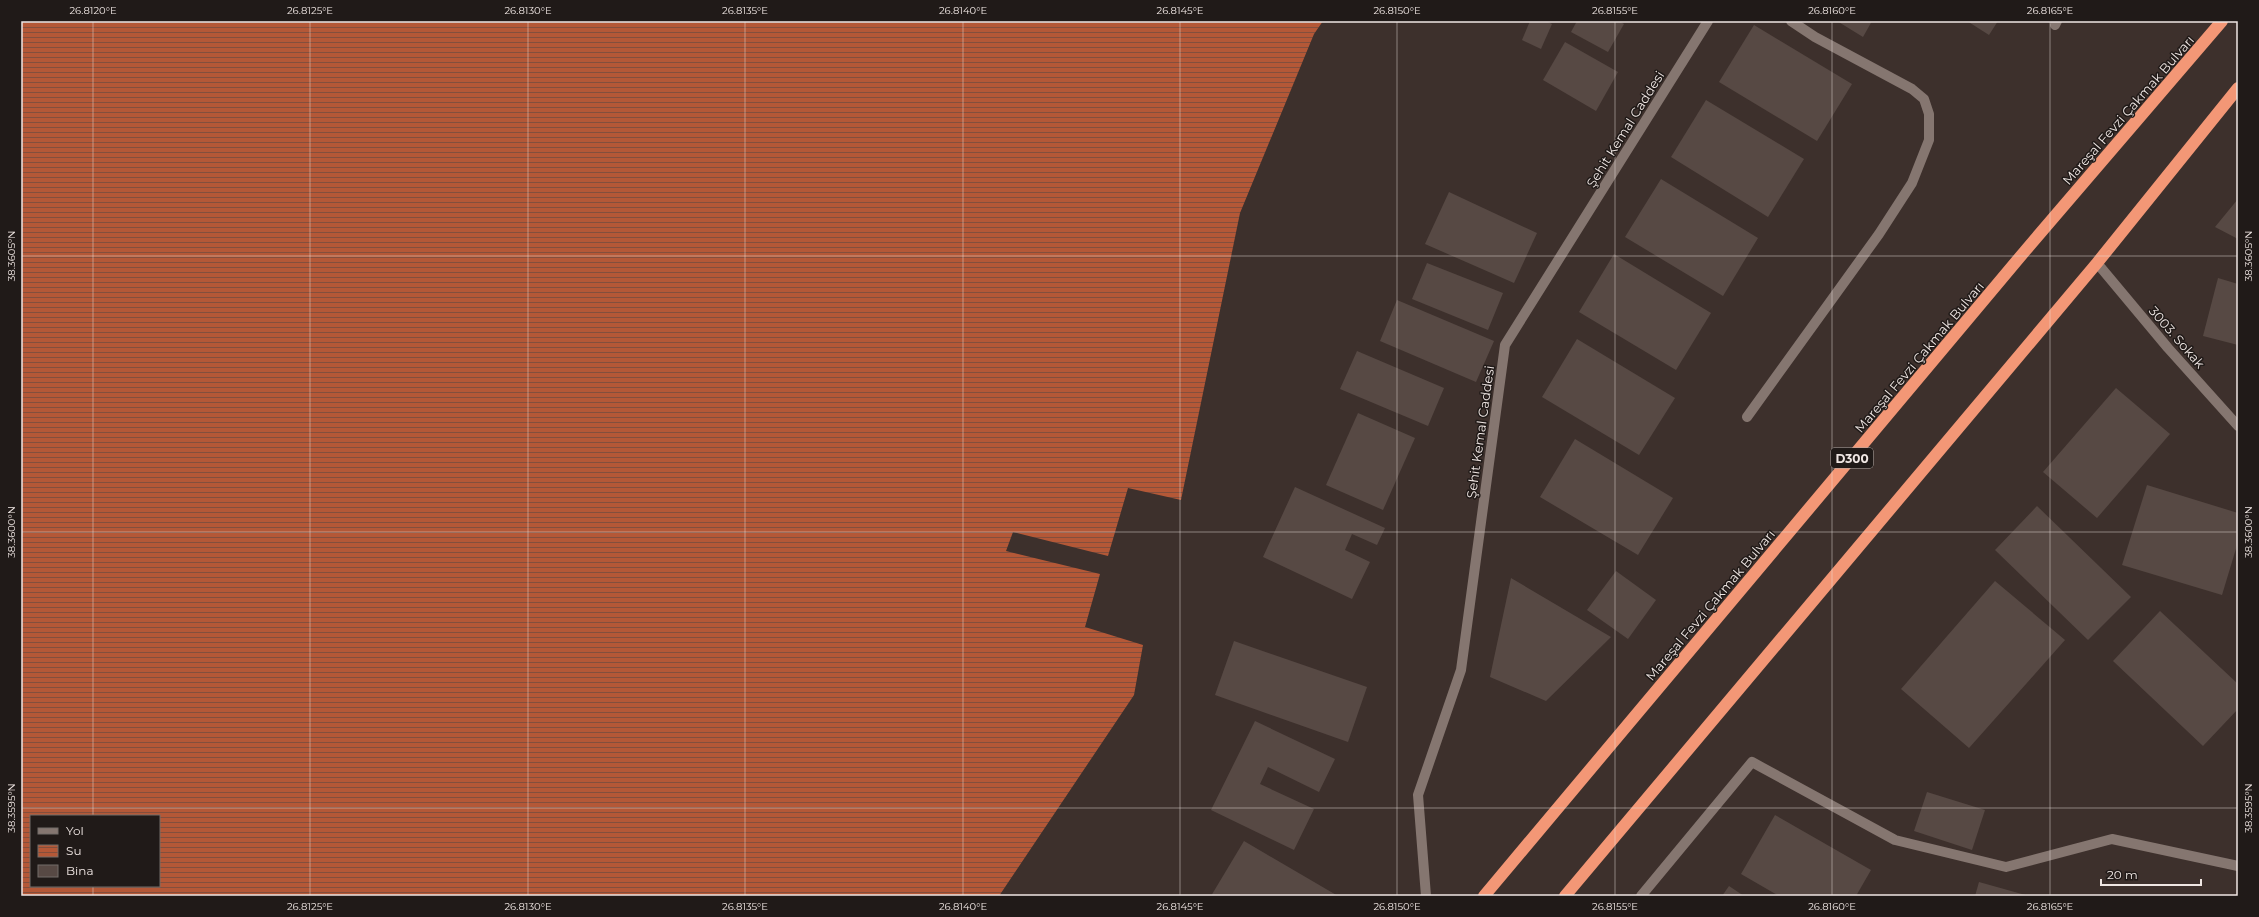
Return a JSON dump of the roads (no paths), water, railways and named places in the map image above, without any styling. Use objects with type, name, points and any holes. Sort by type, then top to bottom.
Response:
[{"type":"highway","name":"Mareşal Fevzi Çakmak Bulvarı","points":[[1484,896],[2025,251],[2222,21]]},
{"type":"highway","points":[[1565,896],[2097,263],[2238,88]]},
{"type":"street","name":"Şehit Kemal Caddesi","points":[[1426,896],[1418,795],[1460,670],[1505,345],[1708,21]]},
{"type":"street","points":[[1747,417],[1879,234],[1912,183],[1929,140],[1929,114],[1924,99],[1912,89],[1815,37],[1791,21]]},
{"type":"street","name":"3003. Sokak","points":[[2097,263],[2168,348],[2238,426]]},
{"type":"street","points":[[1641,896],[1752,762],[1895,840],[2006,867],[2112,839],[2238,866]]},
{"type":"water","points":[[21,21],[1323,21],[1314,34],[1240,213],[1181,500],[1128,488],[1108,556],[1013,532],[1006,551],[1100,574],[1085,627],[1143,645],[1134,695],[999,896],[21,896]]}]
